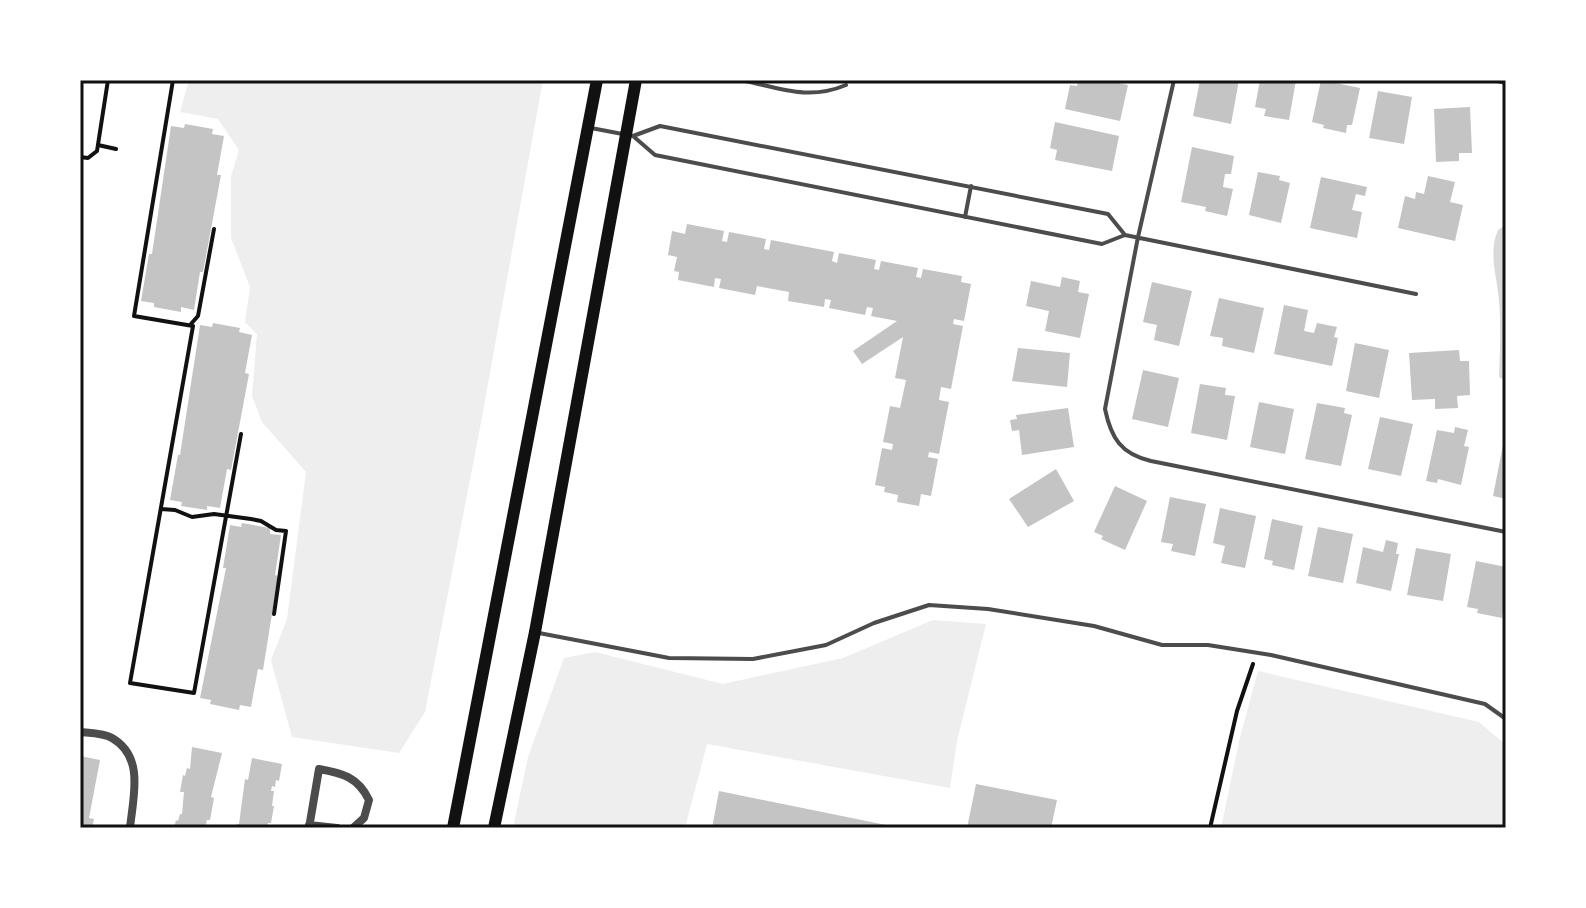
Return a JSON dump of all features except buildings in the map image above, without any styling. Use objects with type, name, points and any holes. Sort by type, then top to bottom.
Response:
[{"type":"main road","points":[[453,828],[597,80]]},
{"type":"main road","points":[[494,828],[535,632],[629,136],[636,80]]},
{"type":"street","points":[[80,732],[110,736],[128,751],[135,776],[130,828]]},
{"type":"street","points":[[337,828],[309,826],[319,769],[345,774],[362,786],[369,800],[364,818],[353,828]]},
{"type":"lane","points":[[741,80],[811,95],[846,85]]},
{"type":"lane","points":[[1174,80],[1138,237],[1105,409],[1111,431],[1120,447],[1137,458],[1506,532]]},
{"type":"lane","points":[[1493,80],[1506,83]]},
{"type":"lane","points":[[629,136],[660,126],[971,186],[1108,214],[1125,235]]},
{"type":"lane","points":[[589,127],[629,136],[655,155],[1102,244],[1125,235],[1138,237],[1416,294]]},
{"type":"lane","points":[[965,217],[971,186]]},
{"type":"lane","points":[[535,632],[669,658],[753,659],[826,645],[874,623],[929,605],[988,609],[1094,626],[1162,645],[1208,645],[1256,653],[1485,704],[1506,719]]},
{"type":"path","points":[[80,157],[88,158],[97,151],[108,80]]},
{"type":"path","points":[[173,80],[134,316],[193,326],[130,683],[194,693],[241,434]]},
{"type":"path","points":[[98,145],[116,149]]},
{"type":"path","points":[[190,325],[198,316],[214,229]]},
{"type":"path","points":[[161,509],[175,510],[192,517],[214,514],[261,521],[276,530],[286,531],[274,614]]},
{"type":"path","points":[[1210,828],[1237,711],[1256,653]]},
{"type":"shaded area","points":[[189,80],[543,80],[425,712],[399,753],[292,737],[271,660],[287,619],[306,472],[262,422],[252,396],[257,334],[245,322],[250,287],[231,238],[231,176],[239,150],[218,119],[180,112]]},
{"type":"shaded area","points":[[1506,225],[1506,381],[1499,377],[1500,309],[1493,256],[1498,230]]},
{"type":"shaded area","points":[[933,620],[986,624],[957,741],[950,788],[707,744],[685,828],[513,828],[528,757],[564,658],[595,652],[723,684],[843,658]]},
{"type":"shaded area","points":[[1258,671],[1479,722],[1506,745],[1506,828],[1221,828]]}]
